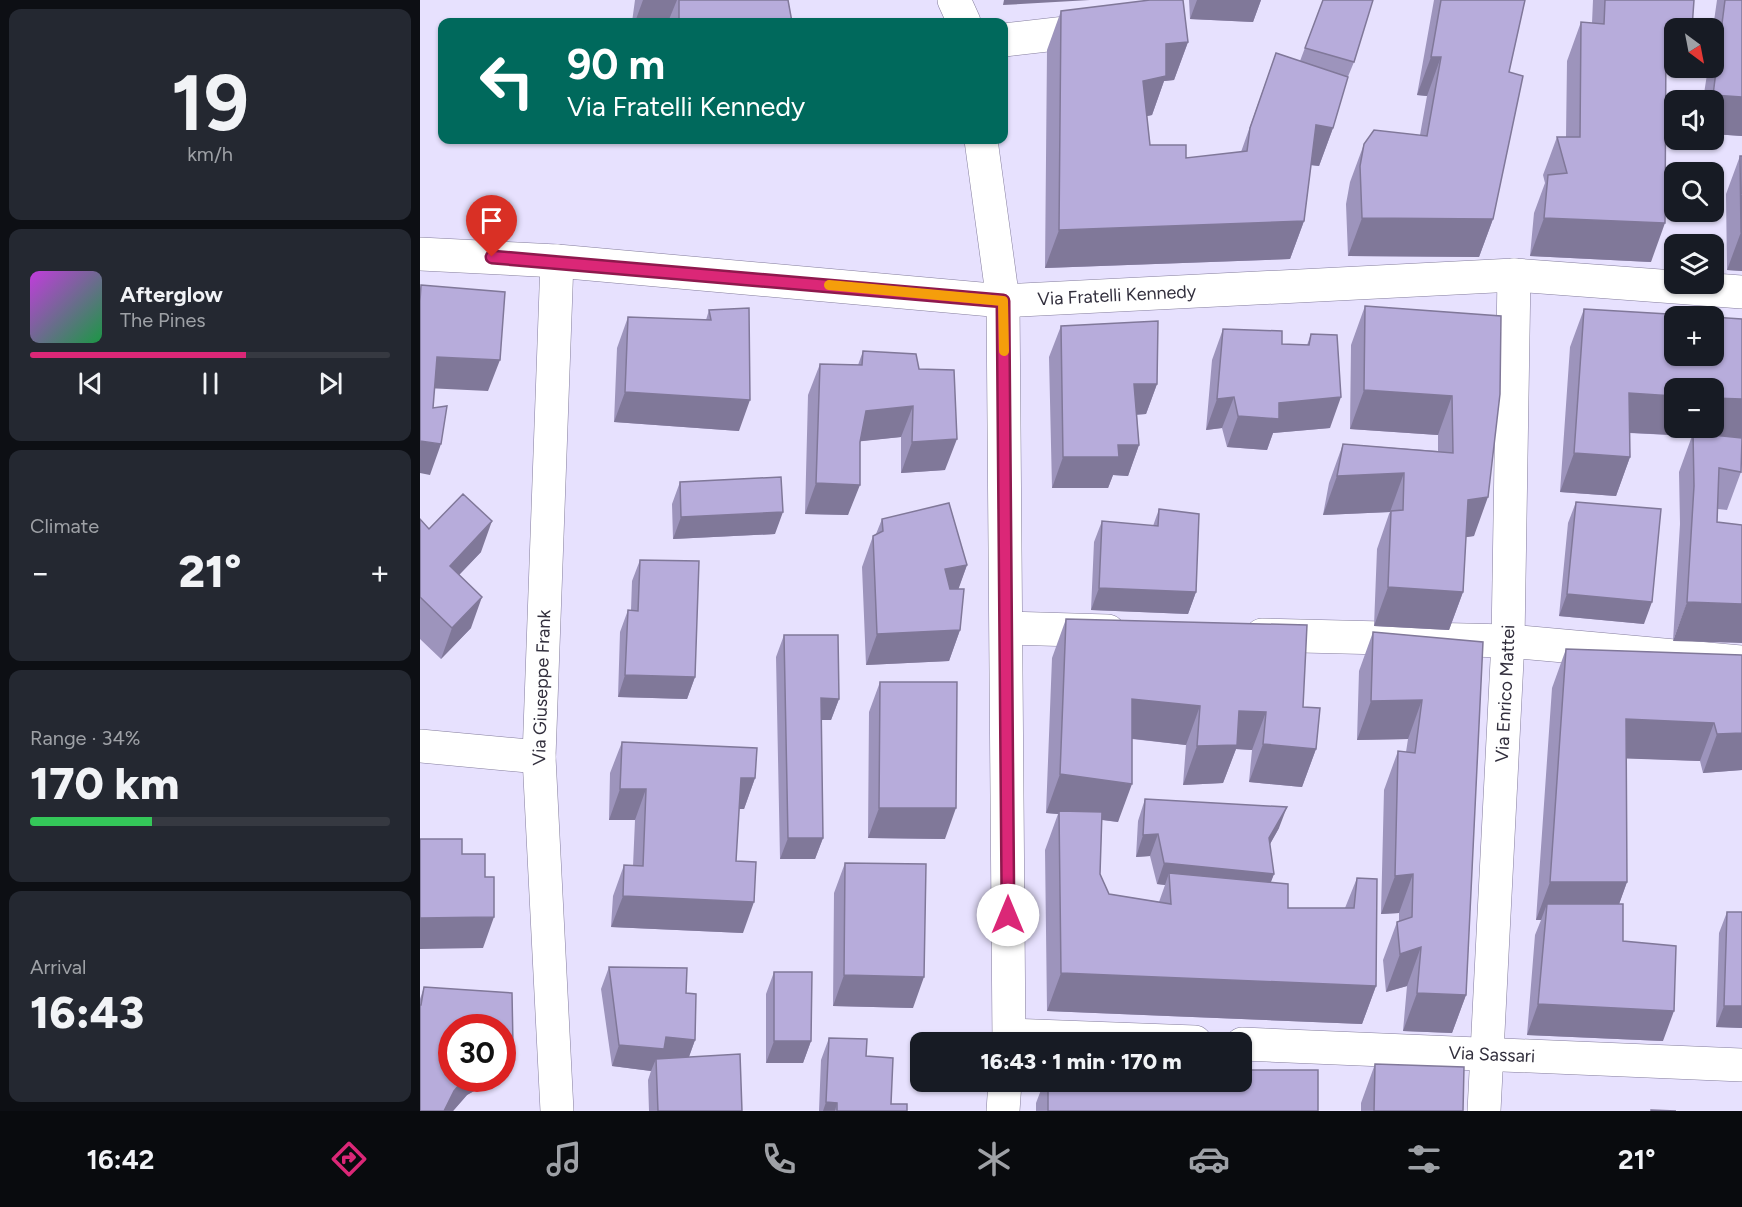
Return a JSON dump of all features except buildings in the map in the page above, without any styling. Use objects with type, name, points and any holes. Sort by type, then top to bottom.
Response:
[{"type":"street","points":[[954,0],[962,18]]},
{"type":"street","points":[[1008,40],[1161,22],[1165,0]]},
{"type":"street","points":[[982,144],[1003,301],[1009,1032]]},
{"type":"street","name":"Via Fratelli Kennedy","points":[[420,254],[557,261],[1003,301],[1514,275],[1742,292]]},
{"type":"street","name":"Via Giuseppe Frank","points":[[556,1111],[539,757],[557,261]]},
{"type":"street","name":"Via Enrico Mattei","points":[[1484,1111],[1485,1054],[1508,641],[1514,275]]},
{"type":"street","points":[[1007,628],[1138,632]]},
{"type":"street","points":[[1234,634],[1508,641],[1742,662]]},
{"type":"street","points":[[420,746],[539,757]]},
{"type":"street","name":"Via Sassari","points":[[1252,1044],[1742,1065]]},
{"type":"street","points":[[1003,1111],[1004,1092]]},
{"type":"slow traffic","points":[[829,285],[1003,301],[1004,351]]},
{"type":"route","points":[[492,257],[1003,301],[1008,915]]}]
